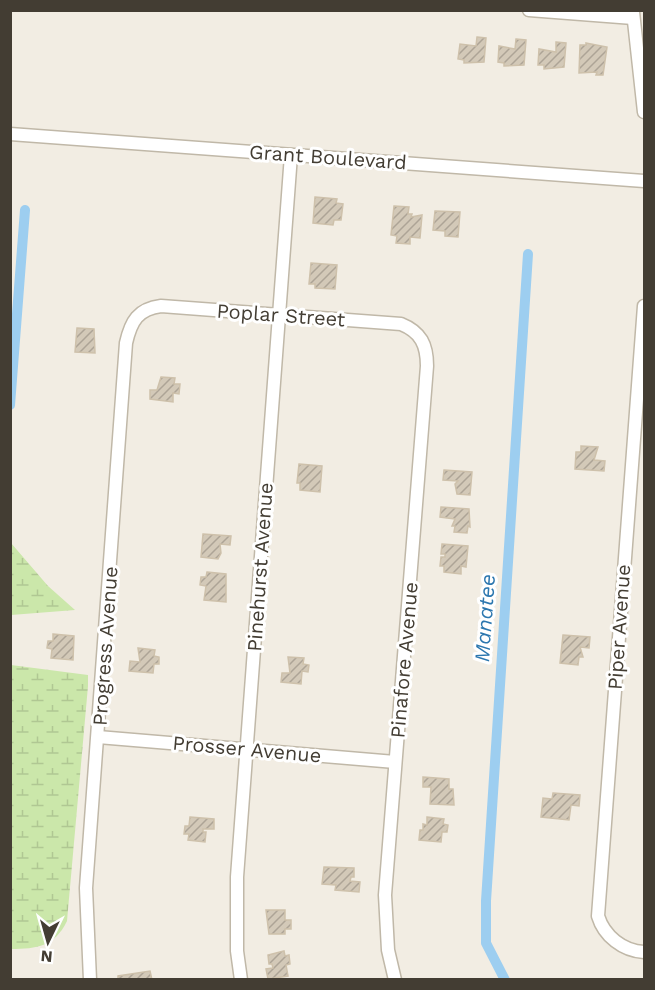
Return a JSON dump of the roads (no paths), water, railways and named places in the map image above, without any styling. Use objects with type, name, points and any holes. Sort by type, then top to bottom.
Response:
[{"type":"street","points":[[529,10],[633,14],[645,112]]},
{"type":"street","name":"Grant Boulevard","points":[[10,134],[645,181]]},
{"type":"street","name":"Pinehurst Avenue","points":[[241,980],[237,951],[236,887],[291,154]]},
{"type":"street","name":"Poplar Street","points":[[137,315],[149,307],[161,306],[401,324],[413,328],[423,340]]},
{"type":"street","name":"Piper Avenue","points":[[645,306],[598,916],[602,928],[616,942],[631,950],[645,952]]},
{"type":"street","name":"Progress Avenue","points":[[90,980],[86,893],[126,343],[130,326],[137,315]]},
{"type":"street","name":"Pinafore Avenue","points":[[395,980],[388,950],[385,895],[427,366],[427,353],[423,340]]},
{"type":"street","name":"Prosser Avenue","points":[[98,736],[395,762]]},
{"type":"waterway","points":[[10,405],[25,210]]},
{"type":"waterway","name":"Manatee","points":[[505,980],[486,943],[486,901],[528,254]]}]
